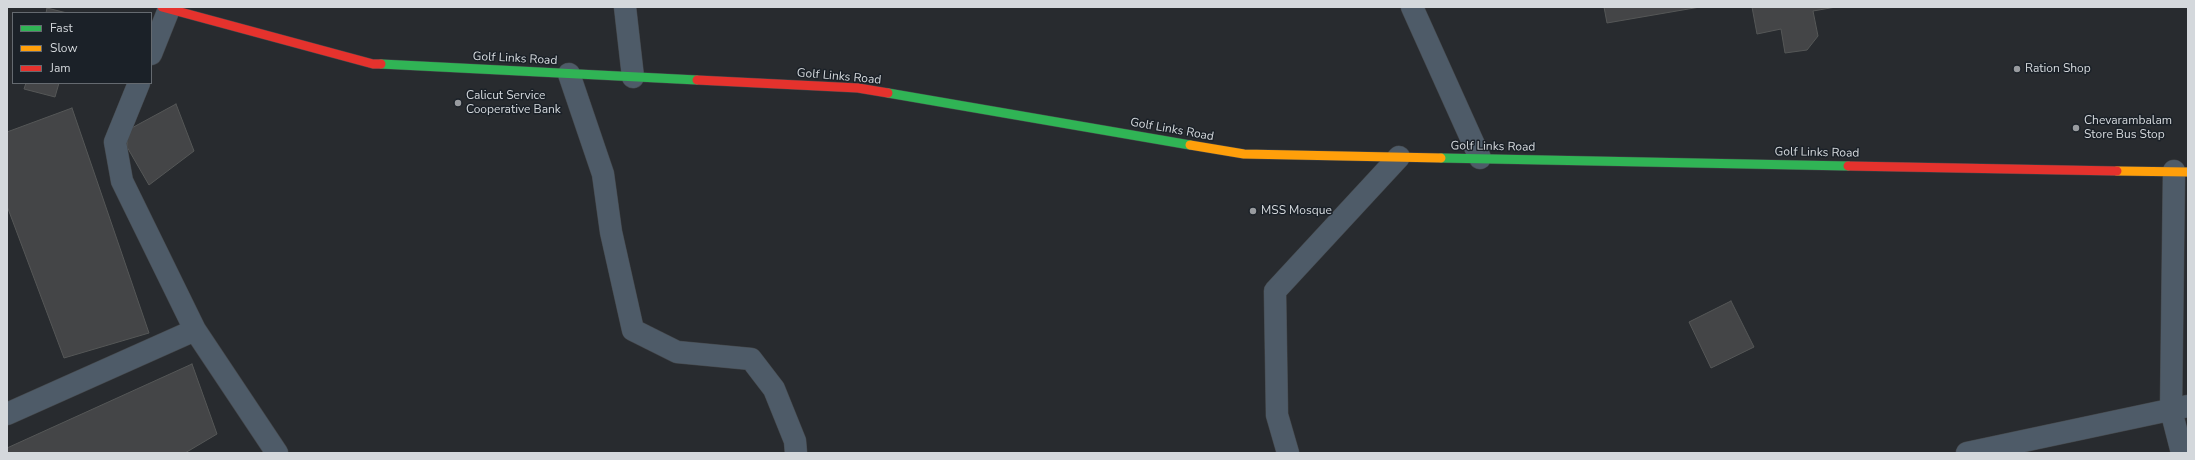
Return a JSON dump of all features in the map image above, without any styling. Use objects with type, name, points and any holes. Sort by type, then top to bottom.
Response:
[{"type":"main road","name":"Golf Links Road","points":[[166,8],[373,64],[858,88],[1244,154],[2181,172]]},
{"type":"street","points":[[625,7],[633,77]]},
{"type":"street","points":[[1412,7],[1480,158]]},
{"type":"street","points":[[152,51],[166,8]]},
{"type":"street","points":[[569,74],[603,174],[611,232],[633,330],[677,352],[751,359],[774,389],[795,441],[796,453]]},
{"type":"street","points":[[139,84],[115,142],[122,181],[195,330],[277,453]]},
{"type":"street","points":[[1288,453],[1277,415],[1275,291],[1399,157]]},
{"type":"street","points":[[2181,172],[2179,408],[2182,453]]},
{"type":"street","points":[[7,414],[195,330]]},
{"type":"street","points":[[1967,453],[2179,408]]},
{"type":"building","points":[[1604,7],[1700,7],[1607,23]]},
{"type":"building","points":[[1752,7],[1836,7],[1813,11],[1818,36],[1807,50],[1785,53],[1781,29],[1757,34]]},
{"type":"building","points":[[47,8],[63,12],[46,12]]},
{"type":"building","points":[[26,84],[59,84],[55,97],[24,89]]},
{"type":"building","points":[[176,104],[194,151],[149,185],[127,147],[128,130]]},
{"type":"building","points":[[72,108],[149,333],[64,358],[7,206],[7,132]]},
{"type":"building","points":[[1731,301],[1754,347],[1711,368],[1689,322]]},
{"type":"building","points":[[192,364],[217,434],[185,453],[7,453],[7,448]]},
{"type":"traffic: fast","points":[[381,64],[697,80]]},
{"type":"traffic: fast","points":[[888,93],[1190,145]]},
{"type":"traffic: fast","points":[[1441,158],[1848,166]]},
{"type":"traffic: slow","points":[[1190,145],[1244,154],[1441,158]]},
{"type":"traffic: slow","points":[[2117,171],[2188,172]]},
{"type":"traffic: jam","points":[[162,7],[373,64],[381,64]]},
{"type":"traffic: jam","points":[[697,80],[858,88],[888,93]]},
{"type":"traffic: jam","points":[[1848,166],[2117,171]]},
{"type":"place","name":"Ration Shop","points":[[2017,69]]},
{"type":"place","name":"Calicut Service Cooperative Bank","points":[[458,103]]},
{"type":"place","name":"Chevarambalam Store Bus Stop","points":[[2076,128]]},
{"type":"place","name":"MSS Mosque","points":[[1253,211]]}]
